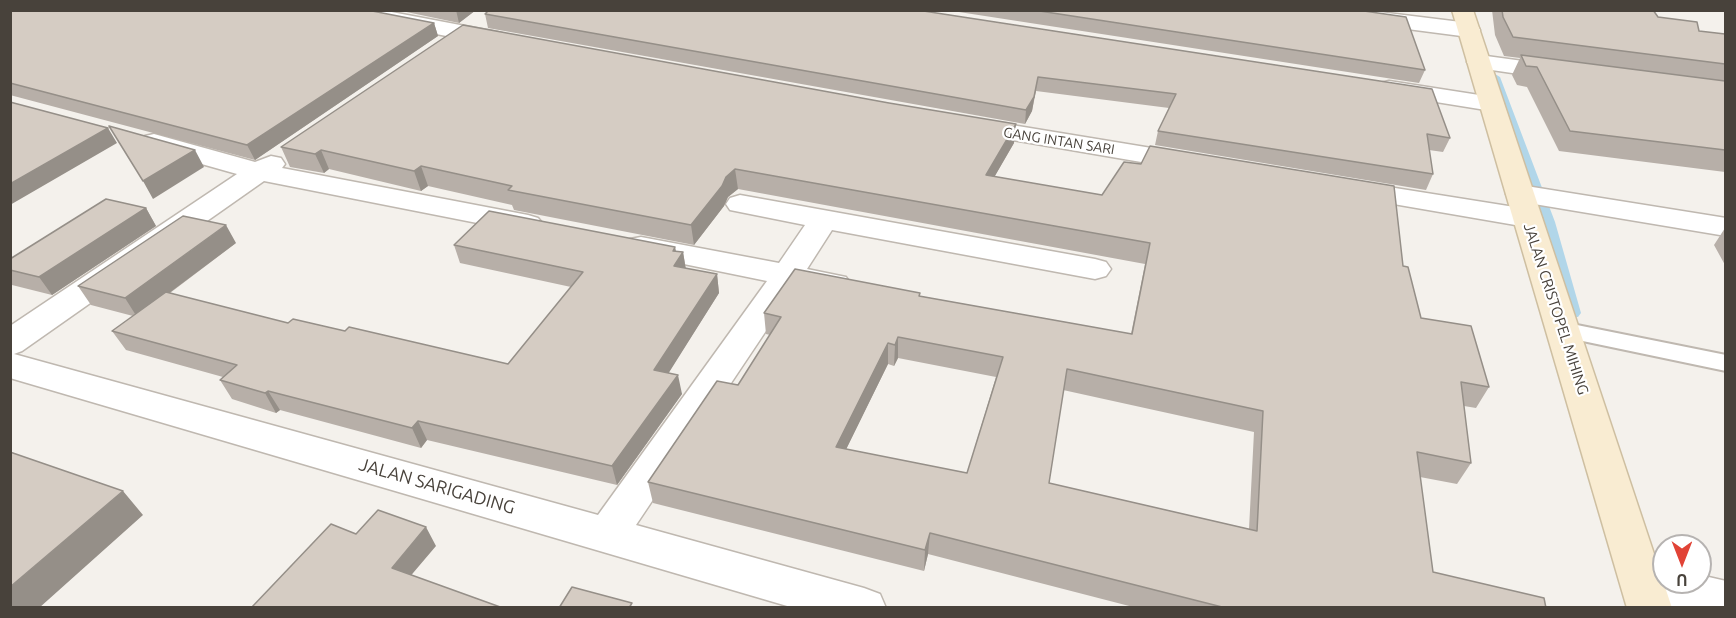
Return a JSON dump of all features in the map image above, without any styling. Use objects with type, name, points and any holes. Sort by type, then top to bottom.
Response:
[{"type":"street","points":[[345,10],[520,44]]},
{"type":"street","points":[[434,52],[496,10]]},
{"type":"street","points":[[1307,10],[1466,20]]},
{"type":"street","name":"JALAN CRISTOPEL MIHING","points":[[1466,20],[1646,594]]},
{"type":"street","points":[[1479,62],[1585,76]]},
{"type":"street","points":[[1364,84],[1492,104]]},
{"type":"street","name":"GANG INTAN SARI","points":[[948,122],[1208,165]]},
{"type":"street","points":[[124,134],[259,172],[553,229]]},
{"type":"street","points":[[10,343],[288,152]]},
{"type":"street","points":[[1326,185],[1725,226]]},
{"type":"street","points":[[740,204],[1095,269]]},
{"type":"street","points":[[607,535],[824,219]]},
{"type":"street","points":[[612,240],[856,288]]},
{"type":"street","name":"JALAN SARIGADING","points":[[10,365],[864,608]]},
{"type":"street","points":[[1646,594],[1725,601]]},
{"type":"lane","points":[[1562,330],[1725,363]]},
{"type":"building","points":[[10,10],[367,10],[434,23],[247,145],[10,83]]},
{"type":"building","points":[[489,10],[917,10],[1432,89],[1450,138],[1427,134],[1433,174],[1158,131],[1176,94],[1038,77],[1034,97],[1026,110],[485,14]]},
{"type":"building","points":[[1033,10],[1357,10],[1406,17],[1425,70]]},
{"type":"building","points":[[1502,10],[1653,10],[1658,17],[1697,22],[1699,31],[1725,34],[1725,64],[1513,37]]},
{"type":"building","points":[[463,25],[1016,124],[986,175],[1102,195],[1124,162],[1141,164],[1150,146],[1394,186],[1403,266],[1408,267],[1421,318],[1471,326],[1489,387],[1461,382],[1471,463],[1417,452],[1433,572],[1544,598],[1546,608],[1226,608],[930,533],[925,550],[648,482],[717,381],[738,385],[781,317],[764,313],[795,269],[920,293],[919,296],[1132,334],[1150,243],[735,169],[726,177],[722,186],[691,225],[508,190],[512,186],[421,166],[414,171],[321,150],[315,154],[281,147]],"holes":[[[898,337],[1003,357],[967,473],[836,447],[888,343],[895,345]],[[1067,369],[1263,411],[1257,531],[1049,483]]]},
{"type":"building","points":[[1521,55],[1725,81],[1725,150],[1570,131],[1537,67],[1526,66]]},
{"type":"building","points":[[10,102],[108,128],[10,184]]},
{"type":"building","points":[[109,126],[195,150],[143,181]]},
{"type":"building","points":[[106,199],[146,208],[39,277],[10,270],[10,259]]},
{"type":"building","points":[[489,211],[675,247],[673,251],[683,252],[674,266],[717,274],[654,370],[678,375],[612,466],[418,421],[412,428],[268,391],[265,393],[220,380],[237,365],[112,331],[166,292],[288,323],[293,319],[345,331],[349,327],[508,364],[583,272],[454,245]]},
{"type":"building","points":[[183,216],[226,225],[125,298],[78,286]]},
{"type":"building","points":[[10,452],[123,491],[10,587]]},
{"type":"building","points":[[378,510],[426,527],[392,568],[503,608],[251,608],[331,524],[356,534]]},
{"type":"building","points":[[572,587],[632,603],[629,608],[559,608]]},
{"type":"waterway","points":[[1495,77],[1548,222],[1573,313]]}]
